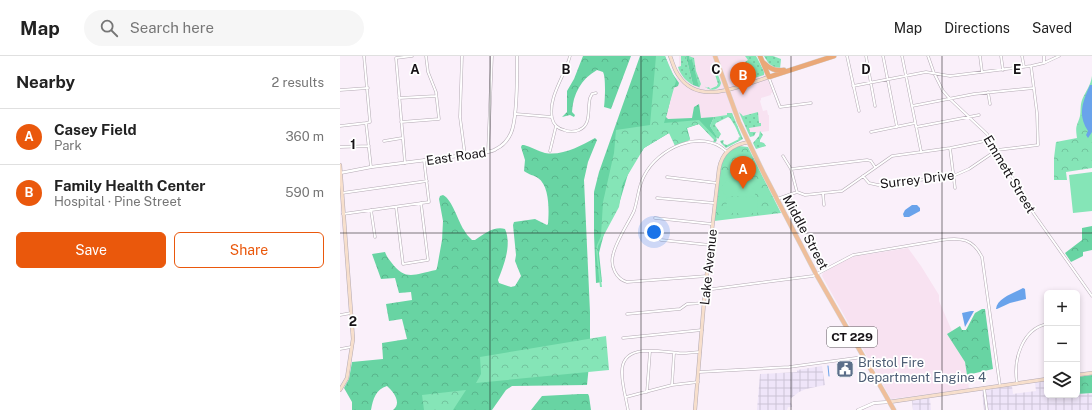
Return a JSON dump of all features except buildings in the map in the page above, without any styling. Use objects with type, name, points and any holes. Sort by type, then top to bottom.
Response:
[{"type":"highway","points":[[760,56],[768,67],[776,71],[792,69]]},
{"type":"highway","points":[[763,61],[769,77],[834,56]]},
{"type":"main road","points":[[670,56],[679,77],[687,85],[700,91],[716,92],[727,90],[769,77]]},
{"type":"main road","name":"Middle Street","points":[[715,56],[739,122],[777,200],[816,274],[894,410]]},
{"type":"main road","points":[[726,151],[734,146],[749,142]]},
{"type":"main road","name":"Lake Avenue","points":[[695,410],[714,204],[720,162],[726,151]]},
{"type":"main road","points":[[340,165],[351,313],[352,347],[347,378],[340,390]]},
{"type":"main road","points":[[1080,375],[1092,373]]},
{"type":"main road","points":[[889,402],[1044,380]]},
{"type":"street","points":[[340,126],[370,122],[364,56]]},
{"type":"street","points":[[405,163],[396,58],[412,56]]},
{"type":"street","points":[[401,122],[439,119],[436,96],[428,72],[426,56]]},
{"type":"street","points":[[462,56],[460,117],[465,155]]},
{"type":"street","points":[[488,152],[492,56]]},
{"type":"street","name":"East Road","points":[[340,173],[371,167],[488,152],[498,148],[508,138],[512,129],[517,81],[517,56]]},
{"type":"street","points":[[570,56],[556,89],[553,102],[552,117],[556,126],[563,130],[573,131],[578,131],[584,128],[588,123],[590,98],[592,94],[596,92]]},
{"type":"street","points":[[847,56],[858,111]]},
{"type":"street","points":[[866,56],[875,106]]},
{"type":"street","points":[[883,56],[897,127]]},
{"type":"street","points":[[902,56],[921,151]]},
{"type":"street","name":"Emmett Street","points":[[928,56],[943,91],[983,130],[990,139],[1034,214],[1092,296]]},
{"type":"street","points":[[980,56],[982,72]]},
{"type":"street","points":[[1001,56],[1003,70]]},
{"type":"street","points":[[1022,56],[1024,67]]},
{"type":"street","points":[[1044,56],[1044,64]]},
{"type":"street","points":[[853,86],[926,72],[950,76],[1031,66],[1044,64],[1059,56]]},
{"type":"street","points":[[912,106],[988,92],[1034,88],[1031,66]]},
{"type":"street","points":[[769,77],[780,107],[811,103]]},
{"type":"street","points":[[340,90],[368,88]]},
{"type":"street","name":"Surrey Drive","points":[[863,176],[869,183],[878,185],[953,176],[969,169],[997,150],[1038,145],[1037,113],[1034,88]]},
{"type":"street","points":[[988,92],[990,104]]},
{"type":"street","points":[[399,98],[436,96]]},
{"type":"street","points":[[514,114],[552,117]]},
{"type":"street","points":[[916,127],[979,115]]},
{"type":"street","points":[[366,123],[371,167]]},
{"type":"street","points":[[871,132],[915,123]]},
{"type":"street","points":[[550,151],[556,126]]},
{"type":"street","points":[[384,141],[402,138]]},
{"type":"street","points":[[777,200],[797,192],[805,195],[842,191],[892,156],[950,148],[990,139]]},
{"type":"street","points":[[707,276],[627,282],[621,280],[617,275],[614,268],[613,256],[634,209],[643,177],[656,160],[674,148],[696,140],[717,144],[726,151]]},
{"type":"street","points":[[340,147],[369,146]]},
{"type":"street","points":[[950,148],[954,188]]},
{"type":"street","points":[[783,156],[791,169],[797,192]]},
{"type":"street","points":[[343,214],[429,202],[424,160]]},
{"type":"street","points":[[791,169],[867,160],[870,161],[875,167]]},
{"type":"street","points":[[667,178],[717,183]]},
{"type":"street","points":[[342,193],[426,181]]},
{"type":"street","points":[[823,193],[824,205]]},
{"type":"street","points":[[657,198],[714,204]]},
{"type":"street","points":[[396,207],[403,264],[428,260],[421,203]]},
{"type":"street","points":[[371,210],[375,237]]},
{"type":"street","points":[[655,218],[712,224]]},
{"type":"street","points":[[705,290],[813,276],[846,257],[856,254],[954,238],[964,240],[976,246],[980,252],[984,264],[1000,386]]},
{"type":"street","points":[[661,240],[710,245]]},
{"type":"street","points":[[627,314],[683,308],[687,304],[704,304]]},
{"type":"street","points":[[340,315],[351,313]]},
{"type":"street","points":[[1017,384],[1016,363],[1020,349],[1024,341],[1033,330],[1044,324]]},
{"type":"street","points":[[623,338],[702,330]]},
{"type":"street","points":[[340,349],[352,347]]},
{"type":"street","points":[[628,410],[622,372],[627,358],[635,352],[650,351],[679,354],[700,352]]},
{"type":"street","points":[[647,392],[650,351]]},
{"type":"street","points":[[672,385],[674,353]]},
{"type":"street","points":[[699,372],[789,367],[864,357]]},
{"type":"street","points":[[626,397],[672,385],[698,382]]},
{"type":"street","points":[[984,388],[987,410]]},
{"type":"street","points":[[858,410],[874,404],[889,402]]},
{"type":"shaded area","points":[[679,56],[756,56],[773,93],[761,98],[760,101],[763,111],[767,110],[769,115],[769,131],[748,134],[739,114],[692,120],[664,120],[672,86],[675,84],[679,65]]},
{"type":"shaded area","points":[[908,248],[939,295],[939,301],[952,331],[948,334],[965,362],[969,389],[891,399],[822,276],[823,273],[846,259]]},
{"type":"shaded area","points":[[822,366],[825,385],[799,392],[790,399],[792,407],[788,407],[787,410],[757,410],[760,374],[797,372],[797,370]]},
{"type":"shaded area","points":[[1044,382],[1044,398],[1080,398],[1080,394],[1092,393],[1092,410],[984,410],[982,391],[1012,386],[1013,394],[1036,391],[1035,383]]},
{"type":"shaded area","points":[[930,398],[931,410],[913,410],[912,401]]},
{"type":"green space","points":[[583,56],[631,56],[611,109],[604,107],[605,79],[603,72],[597,70],[582,82],[576,93],[572,112],[575,115],[574,117],[570,115],[562,117],[567,112],[567,91],[574,79]]},
{"type":"green space","points":[[640,56],[665,56],[670,70],[679,83],[678,86],[673,88],[666,117],[668,119],[692,118],[694,107],[699,104],[701,118],[714,117],[710,126],[717,137],[715,140],[699,124],[687,128],[690,139],[669,133],[644,148],[628,174],[619,204],[605,230],[599,253],[602,282],[596,283],[594,192],[599,172]]},
{"type":"green space","points":[[656,56],[665,56],[676,81],[664,123],[699,120],[717,139],[716,142],[713,142],[714,140],[699,124],[686,128],[690,140],[675,146],[669,133],[644,148],[623,183],[619,207],[598,246],[602,287],[600,287],[596,250],[601,236],[603,202],[614,153],[616,130],[650,125]]},
{"type":"green space","points":[[681,56],[686,56],[693,85],[684,78],[679,70],[678,67],[681,66]]},
{"type":"green space","points":[[686,56],[689,56],[690,60],[692,59],[699,87],[693,85]]},
{"type":"green space","points":[[689,56],[694,58],[696,71],[701,84],[699,88],[692,60],[690,60]]},
{"type":"green space","points":[[745,56],[756,56],[764,71],[764,75],[751,79],[745,62],[748,60]]},
{"type":"green space","points":[[764,56],[773,56],[781,59],[780,69],[774,68],[770,65]]},
{"type":"green space","points":[[711,64],[714,64],[721,83],[720,86],[712,90],[706,88],[709,87],[710,89],[718,84]]},
{"type":"green space","points":[[1092,76],[1092,168],[1066,172],[1067,180],[1054,180],[1056,142],[1077,138],[1076,128],[1080,116],[1081,102]]},
{"type":"green space","points":[[739,112],[743,116],[758,112],[759,123],[761,123],[761,126],[749,128],[750,132],[756,132],[754,136],[750,137]]},
{"type":"green space","points":[[727,113],[732,113],[743,139],[726,148],[720,141],[723,140],[724,144],[727,145],[740,137],[730,118],[728,117],[716,123],[715,125],[721,134],[718,139],[710,126],[714,117],[727,115]]},
{"type":"green space","points":[[760,131],[763,135],[760,142],[764,143],[766,146],[756,149],[753,143],[759,136]]},
{"type":"green space","points":[[595,138],[597,140],[588,162],[584,180],[590,312],[590,355],[587,385],[512,386],[506,390],[492,410],[393,410],[396,407],[397,401],[392,391],[387,386],[380,389],[376,395],[371,410],[352,410],[352,402],[344,388],[349,379],[352,362],[383,359],[382,343],[407,339],[402,319],[389,321],[386,304],[412,300],[411,292],[399,293],[395,278],[381,279],[372,254],[385,252],[396,268],[406,274],[411,275],[436,270],[442,240],[443,221],[439,199],[440,196],[443,195],[452,205],[462,226],[472,240],[475,240],[493,230],[501,228],[505,229],[508,242],[505,261],[498,280],[499,283],[511,287],[515,286],[521,276],[515,261],[514,222],[535,219],[547,225],[548,224],[547,193],[542,182],[538,178],[524,171],[525,160],[521,147],[522,145],[552,154],[571,150]]},
{"type":"green space","points":[[739,146],[748,147],[781,213],[714,221],[722,161],[728,152]]},
{"type":"green space","points":[[737,170],[756,192],[754,197],[726,196],[720,188]]},
{"type":"green space","points":[[1092,172],[1092,211],[1073,213],[1069,175]]},
{"type":"green space","points":[[727,197],[758,198],[757,213],[726,213]]},
{"type":"green space","points":[[1092,226],[1092,250],[1083,252],[1083,256],[1071,262],[1065,253],[1082,240],[1082,228]]},
{"type":"green space","points":[[985,309],[993,369],[967,375],[965,362],[947,334],[960,326],[962,330],[966,330],[975,313]]},
{"type":"green space","points":[[606,336],[609,370],[476,383],[481,374],[480,357]]},
{"type":"green space","points":[[1092,375],[1092,393],[1080,394],[1080,377]]},
{"type":"green space","points":[[466,390],[453,410],[424,410],[422,395]]},
{"type":"green space","points":[[588,394],[591,410],[531,410],[542,396]]},
{"type":"water","points":[[1090,85],[1092,85],[1092,132],[1088,138],[1086,135],[1088,131],[1083,119],[1082,108]]},
{"type":"water","points":[[912,205],[917,205],[920,208],[920,211],[909,217],[904,217],[903,214],[905,210]]},
{"type":"water","points":[[1023,288],[1025,289],[1026,299],[1010,303],[996,309],[999,302]]},
{"type":"water","points":[[974,311],[965,327],[962,313]]},
{"type":"waterway","points":[[828,366],[829,376]]},
{"type":"place","name":"Family Health Center","points":[[743,95]]},
{"type":"place","name":"Casey Field","points":[[743,189]]},
{"type":"place","name":"Bristol Fire Department Engine 4","points":[[845,369]]}]
